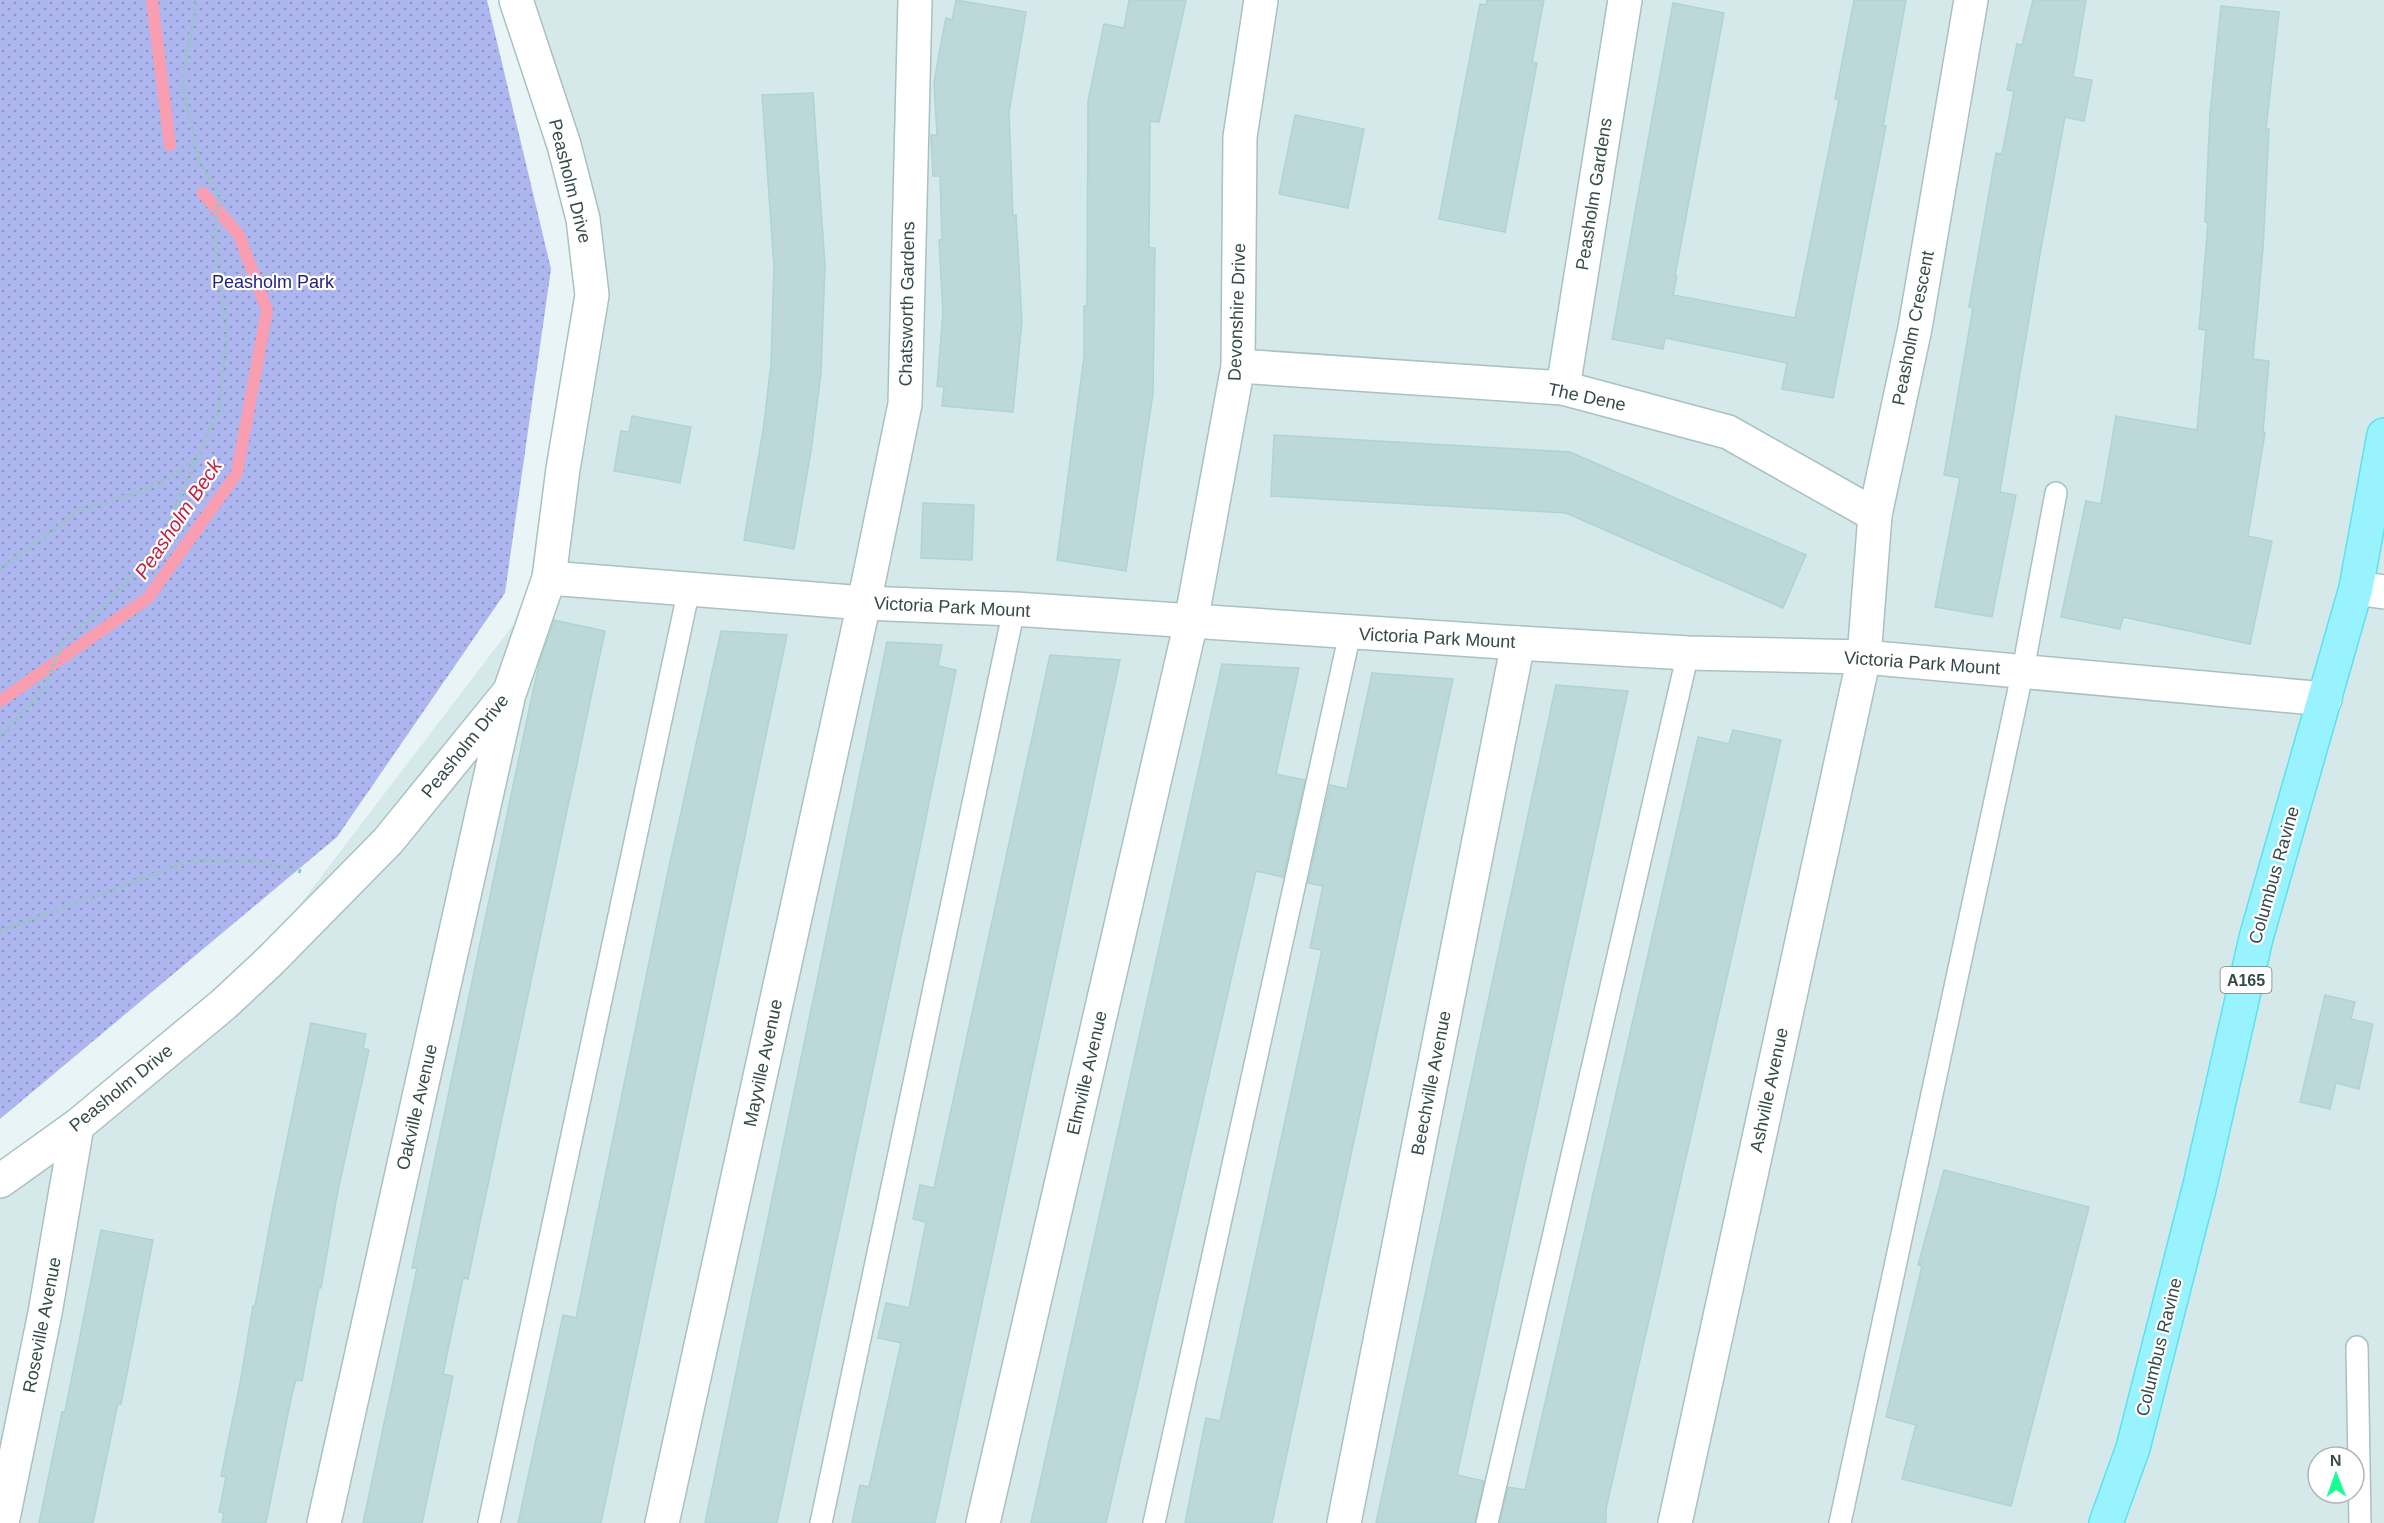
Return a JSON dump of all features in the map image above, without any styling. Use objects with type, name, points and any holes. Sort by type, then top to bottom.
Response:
[{"type":"main road","name":"Columbus Ravine","points":[[2106,1523],[2133,1448],[2200,1185],[2256,938],[2325,699],[2370,590],[2383,445]]},
{"type":"street","name":"Peasholm Drive","points":[[0,1181],[77,1126],[224,1004],[271,960],[388,842],[510,691],[549,578],[563,469],[592,295],[583,219],[567,156],[516,0]]},
{"type":"street","name":"Chatsworth Gardens","points":[[864,603],[905,404],[915,0]]},
{"type":"street","name":"Devonshire Drive","points":[[1191,622],[1238,366],[1240,137],[1261,0]]},
{"type":"street","name":"Peasholm Gardens","points":[[1563,388],[1625,0]]},
{"type":"street","name":"Peasholm Crescent","points":[[1864,657],[1875,515],[1915,328],[1971,0]]},
{"type":"street","name":"The Dene","points":[[1238,366],[1563,388],[1728,432],[1875,515]]},
{"type":"street","name":"Victoria Park Mount","points":[[549,578],[864,603],[1014,609],[1350,633],[1688,653],[1864,657],[2325,699]]},
{"type":"street","name":"Mayville Avenue","points":[[662,1523],[864,603]]},
{"type":"street","name":"Elmville Avenue","points":[[983,1523],[1191,622]]},
{"type":"street","name":"Beechville Avenue","points":[[1344,1523],[1518,643]]},
{"type":"street","name":"Ashville Avenue","points":[[1674,1523],[1864,657]]},
{"type":"street","name":"Oakville Avenue","points":[[324,1523],[510,691]]},
{"type":"street","name":"Roseville Avenue","points":[[2,1523],[45,1312],[77,1126]]},
{"type":"lane","points":[[1840,1523],[2023,670],[2056,493]]},
{"type":"lane","points":[[489,1523],[688,590]]},
{"type":"lane","points":[[821,1523],[1014,609]]},
{"type":"lane","points":[[1154,1523],[1350,633]]},
{"type":"lane","points":[[1487,1523],[1688,653]]},
{"type":"lane","points":[[2357,1347],[2360,1523]]},
{"type":"path","points":[[0,738],[45,687],[63,642],[98,612],[159,546],[219,409],[227,331],[214,240],[219,193],[200,164],[182,82],[197,0]]},
{"type":"path","points":[[0,569],[80,510],[143,490],[173,476],[199,455]]},
{"type":"path","points":[[0,931],[193,860],[258,861],[348,882]]},
{"type":"shaded area","points":[[532,0],[2384,0],[2384,1523],[0,1523],[0,1161],[224,1004],[549,578],[583,219]]},
{"type":"green space","name":"Peasholm Park","points":[[0,0],[487,0],[551,269],[505,593],[337,837],[0,1119]]},
{"type":"building","points":[[956,0],[1026,12],[1009,112],[1013,216],[1016,215],[1022,321],[1013,412],[942,406],[944,387],[937,386],[943,313],[939,240],[942,240],[940,176],[933,176],[931,135],[937,135],[934,83],[941,43],[946,18],[952,20]]},
{"type":"building","points":[[1129,0],[1186,0],[1159,122],[1150,121],[1149,248],[1155,248],[1153,393],[1126,571],[1057,560],[1084,357],[1084,306],[1087,306],[1088,101],[1104,24],[1124,28]]},
{"type":"building","points":[[1487,0],[1544,0],[1532,62],[1537,63],[1505,232],[1439,219],[1480,4],[1486,5]]},
{"type":"building","points":[[1854,0],[1906,0],[1883,126],[1886,126],[1833,398],[1782,389],[1787,363],[1665,338],[1663,349],[1612,339],[1673,3],[1724,13],[1673,295],[1795,318],[1839,100],[1835,99]]},
{"type":"building","points":[[2033,0],[2086,0],[2073,77],[2092,80],[2084,121],[2065,117],[2000,492],[2016,495],[1992,617],[1935,607],[1960,478],[1944,475],[1973,308],[1969,307],[1996,153],[2002,154],[2014,91],[2007,90],[2017,44],[2022,45]]},
{"type":"building","points":[[2221,6],[2279,12],[2266,129],[2269,129],[2263,248],[2253,359],[2269,361],[2263,432],[2265,433],[2248,536],[2272,541],[2250,644],[2123,617],[2120,629],[2061,617],[2086,501],[2101,504],[2116,416],[2197,430],[2206,330],[2199,329],[2208,223],[2205,222],[2210,114]]},
{"type":"building","points":[[813,93],[825,266],[821,373],[811,451],[794,549],[744,540],[763,431],[771,364],[774,266],[762,95]]},
{"type":"building","points":[[1295,115],[1364,129],[1348,208],[1279,194]]},
{"type":"building","points":[[632,416],[691,427],[680,483],[614,471],[621,431],[629,432]]},
{"type":"building","points":[[1274,435],[1570,452],[1806,555],[1783,608],[1566,513],[1271,496]]},
{"type":"building","points":[[923,503],[974,505],[972,560],[921,558]]},
{"type":"building","points":[[554,620],[605,631],[468,1279],[463,1278],[443,1374],[453,1376],[441,1434],[422,1523],[363,1523],[417,1268],[412,1268],[530,705],[539,664]]},
{"type":"building","points":[[721,631],[787,635],[601,1523],[518,1523],[563,1315],[576,1318],[665,885]]},
{"type":"building","points":[[887,642],[942,645],[938,666],[956,670],[917,862],[777,1523],[705,1523]]},
{"type":"building","points":[[1050,655],[1120,660],[935,1523],[852,1523],[860,1485],[869,1487],[901,1343],[878,1338],[886,1303],[909,1308],[926,1222],[913,1219],[920,1185],[934,1188]]},
{"type":"building","points":[[1222,664],[1299,668],[1276,774],[1305,780],[1283,877],[1256,871],[1106,1523],[1031,1523]]},
{"type":"building","points":[[1372,673],[1453,679],[1272,1523],[1185,1523],[1206,1418],[1220,1421],[1322,950],[1310,948],[1323,886],[1308,883],[1330,785],[1347,789]]},
{"type":"building","points":[[1556,685],[1628,691],[1457,1475],[1484,1481],[1475,1523],[1376,1523]]},
{"type":"building","points":[[1733,730],[1781,740],[1606,1509],[1606,1523],[1500,1523],[1508,1487],[1525,1490],[1698,737],[1729,744]]},
{"type":"building","points":[[2325,995],[2355,1002],[2351,1019],[2373,1024],[2359,1089],[2336,1083],[2330,1109],[2300,1102]]},
{"type":"building","points":[[311,1023],[366,1034],[363,1048],[369,1050],[337,1195],[302,1381],[296,1380],[292,1394],[266,1523],[222,1523],[224,1513],[219,1512],[226,1477],[221,1476]]},
{"type":"building","points":[[1944,1170],[2089,1207],[2011,1506],[1902,1479],[1916,1425],[1886,1417],[1922,1266],[1918,1265]]},
{"type":"building","points":[[101,1230],[153,1240],[121,1404],[118,1403],[93,1523],[39,1523],[62,1412],[65,1412]]},
{"type":"waterway","name":"Peasholm Beck","points":[[152,0],[170,145]]},
{"type":"waterway","name":"Peasholm Beck","points":[[0,701],[148,598],[237,473],[267,310],[239,235],[203,193]]}]
